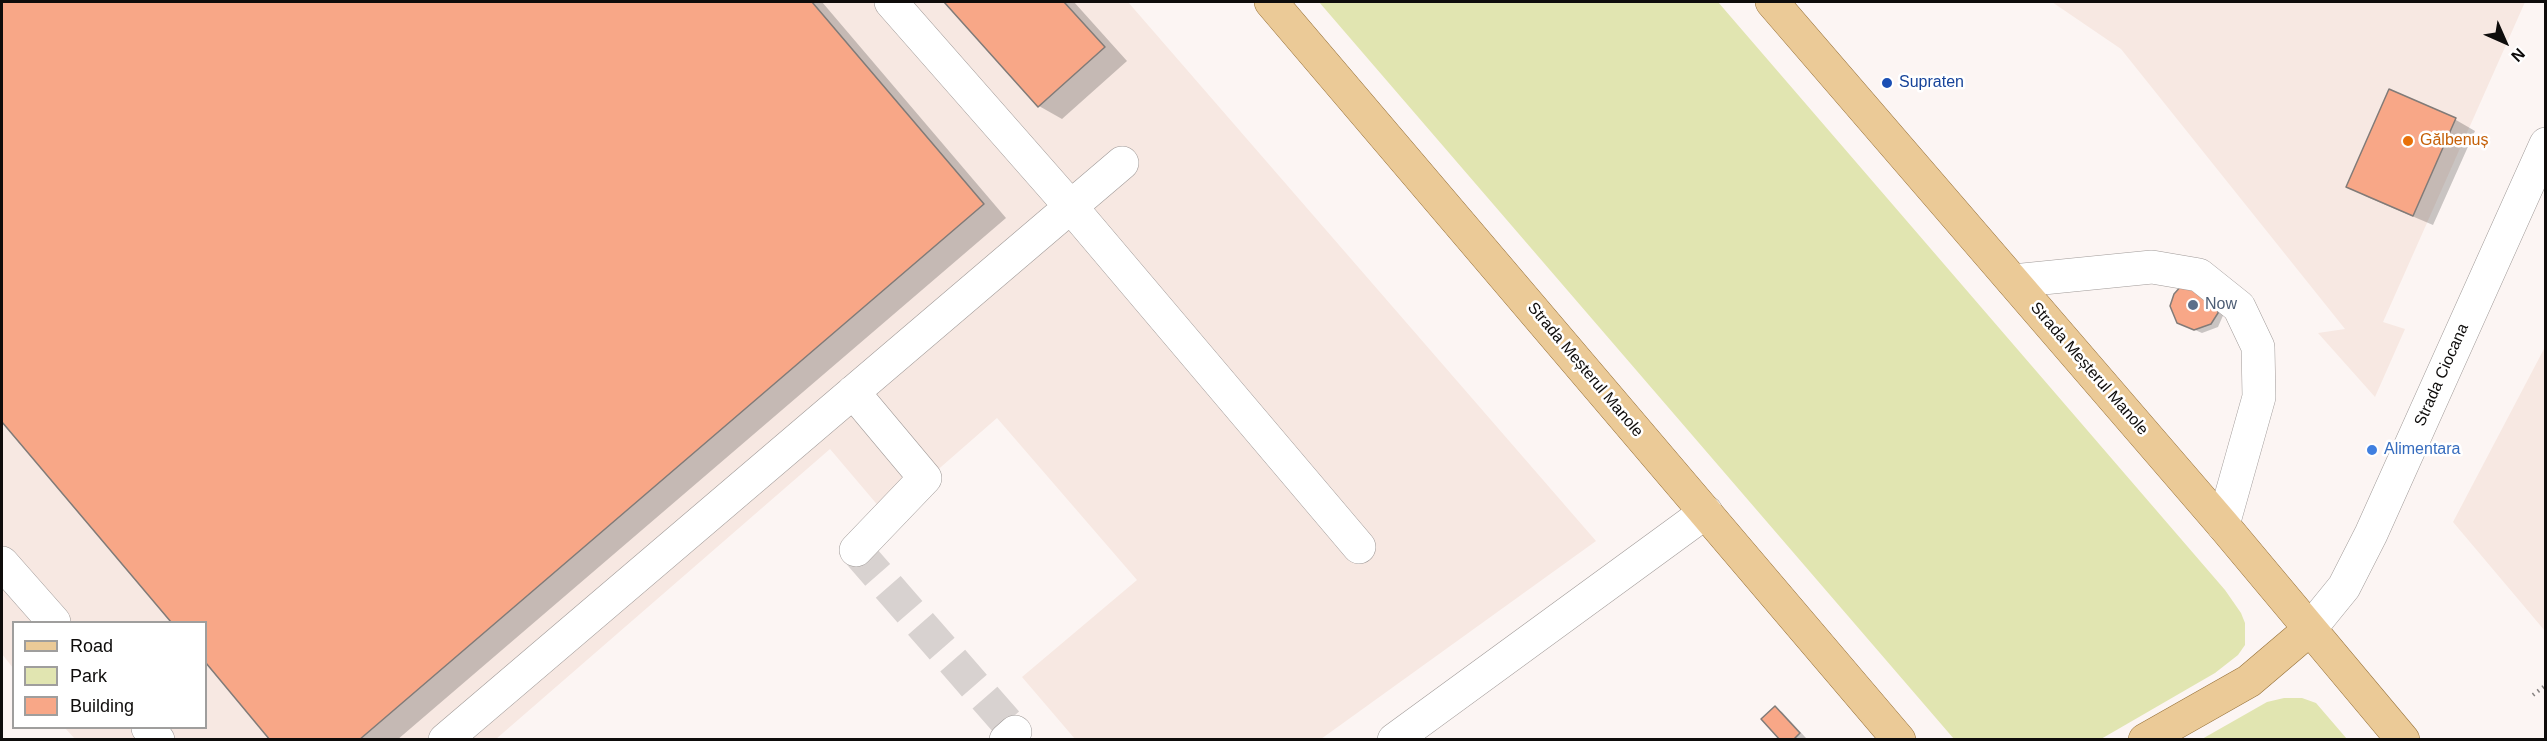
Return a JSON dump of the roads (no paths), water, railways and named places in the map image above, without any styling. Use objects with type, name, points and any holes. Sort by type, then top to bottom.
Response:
[{"type":"main road","name":"Strada Meșterul Manole","points":[[1271,2],[1899,740]]},
{"type":"main road","name":"Strada Meșterul Manole","points":[[1772,2],[2223,525],[2403,740]]},
{"type":"main road","points":[[2145,740],[2249,681],[2309,630]]},
{"type":"street","points":[[891,2],[1071,207],[1359,547]]},
{"type":"street","name":"Strada Ciocana","points":[[2309,630],[2344,587],[2371,534],[2544,154]]},
{"type":"street","points":[[445,740],[1122,164]]},
{"type":"street","points":[[2013,281],[2152,267],[2199,275],[2239,307],[2258,347],[2259,397],[2223,525]]},
{"type":"street","points":[[853,392],[925,478],[856,550]]},
{"type":"street","points":[[1394,740],[1706,512]]},
{"type":"street","points":[[2,563],[53,621]]},
{"type":"tunnel","points":[[856,550],[1015,732]]},
{"type":"place","name":"Supraten","points":[[1887,83]]},
{"type":"place","name":"Gălbenuș","points":[[2408,141]]},
{"type":"place","name":"Now","points":[[2193,305]]},
{"type":"place","name":"Alimentara","points":[[2372,450]]}]
